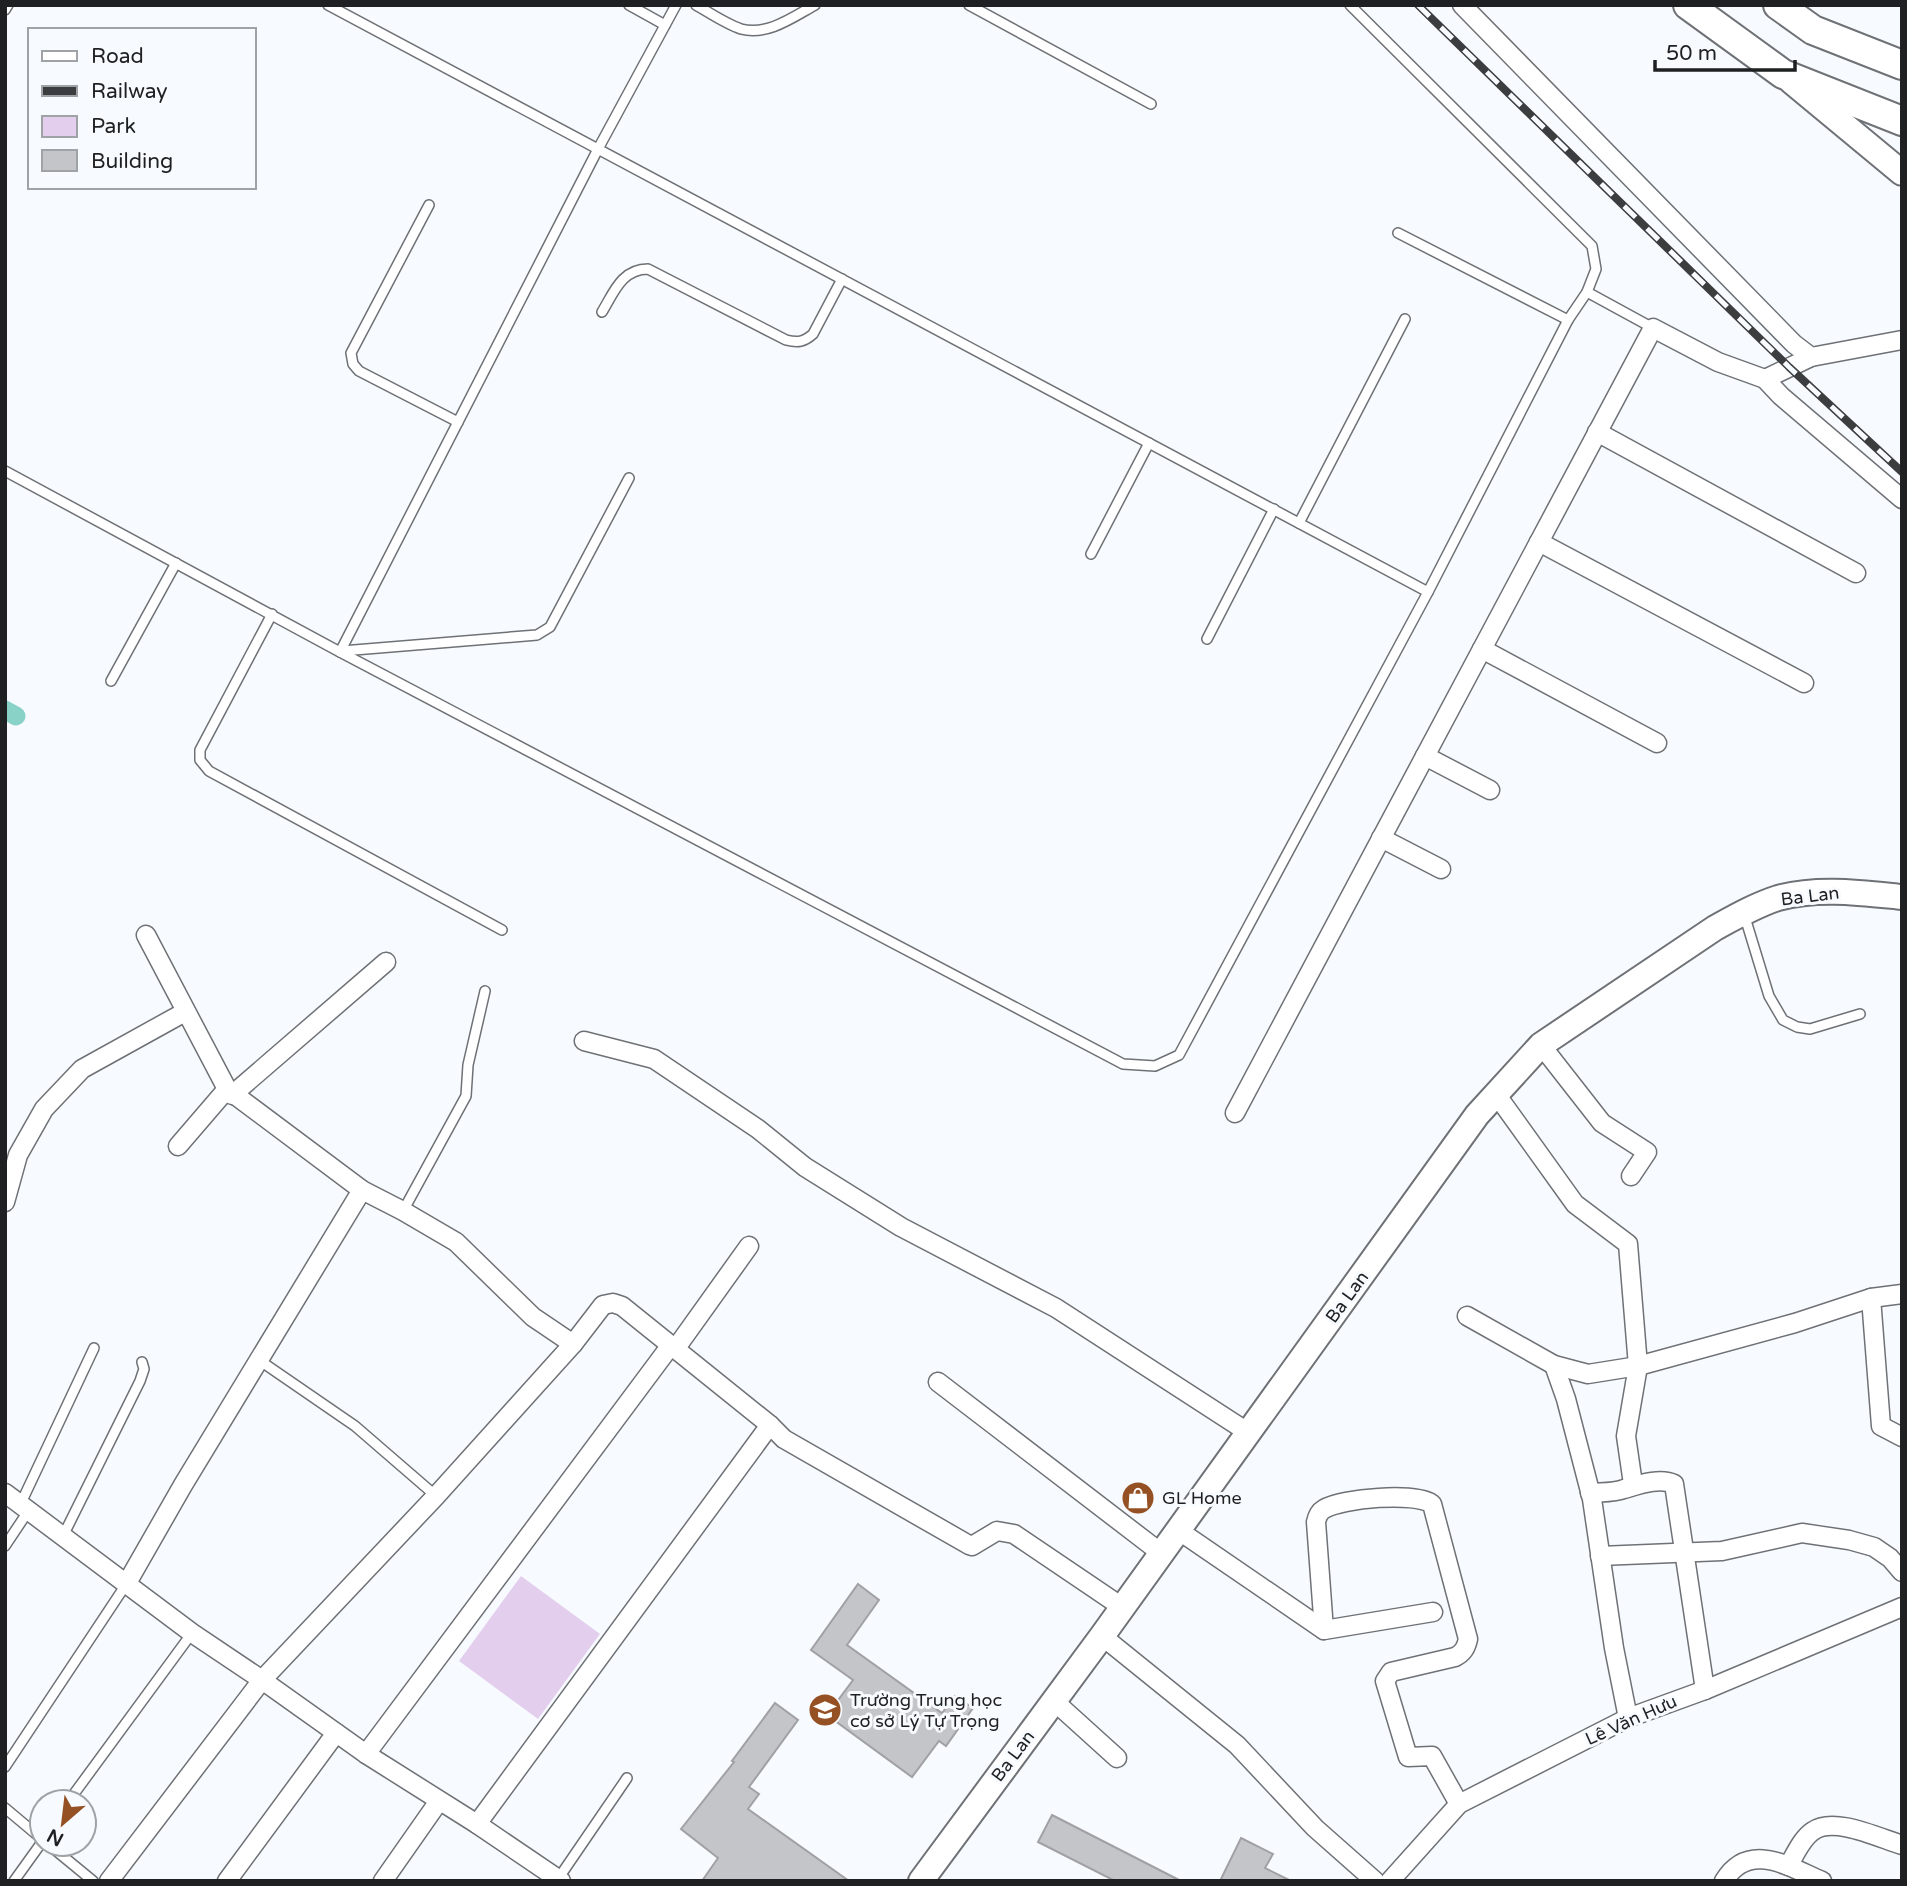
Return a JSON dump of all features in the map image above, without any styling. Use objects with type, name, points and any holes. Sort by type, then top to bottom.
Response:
[{"type":"main road","points":[[1688,5],[1783,74],[1902,121]]},
{"type":"main road","points":[[1778,5],[1813,30],[1902,65]]},
{"type":"street","points":[[1462,5],[1794,344],[1811,357]]},
{"type":"street","points":[[1783,74],[1902,173]]},
{"type":"street","points":[[1235,1113],[1653,328],[1718,362],[1765,379],[1781,396],[1902,499]]},
{"type":"street","points":[[1765,379],[1811,357],[1902,340]]},
{"type":"street","points":[[1597,432],[1856,573]]},
{"type":"street","points":[[1539,542],[1804,682]]},
{"type":"street","points":[[1482,649],[1657,743]]},
{"type":"street","points":[[1425,756],[1490,790]]},
{"type":"street","points":[[1381,838],[1441,869]]},
{"type":"street","name":"Ba Lan","points":[[920,1881],[1102,1636],[1477,1115],[1541,1045],[1743,912],[1779,898],[1810,893],[1847,892],[1902,897]]},
{"type":"street","points":[[146,935],[229,1092],[362,1190],[456,1242],[533,1317],[573,1344]]},
{"type":"street","points":[[178,1146],[229,1092],[386,962]]},
{"type":"street","points":[[5,1202],[18,1155],[44,1109],[82,1069],[185,1012]]},
{"type":"street","points":[[584,1041],[654,1059],[758,1129],[805,1167],[901,1227],[1056,1308],[1249,1433]]},
{"type":"street","points":[[1541,1045],[1602,1123],[1647,1152],[1631,1176]]},
{"type":"street","points":[[1496,1094],[1575,1204],[1628,1244],[1638,1366],[1626,1436],[1633,1484]]},
{"type":"street","points":[[127,1583],[183,1485],[362,1190]]},
{"type":"street","points":[[366,1754],[749,1246]]},
{"type":"street","points":[[1467,1316],[1554,1365],[1588,1374],[1638,1366],[1795,1323],[1871,1298],[1902,1294]]},
{"type":"street","points":[[1871,1298],[1881,1426],[1902,1437]]},
{"type":"street","points":[[109,1881],[262,1680],[436,1496],[573,1344],[603,1305],[613,1303],[622,1306],[784,1439],[968,1545],[972,1546],[997,1531],[1010,1532],[1122,1607]]},
{"type":"street","points":[[1554,1365],[1566,1399],[1590,1493],[1614,1648],[1628,1717]]},
{"type":"street","points":[[938,1382],[1161,1553]]},
{"type":"street","points":[[477,1824],[770,1425]]},
{"type":"street","points":[[1590,1493],[1625,1489],[1633,1484],[1674,1484],[1705,1690]]},
{"type":"street","points":[[5,1493],[192,1633],[366,1754],[477,1824],[558,1880]]},
{"type":"street","points":[[1324,1630],[1316,1522],[1320,1512],[1364,1498],[1422,1499],[1432,1504],[1468,1639],[1467,1645],[1461,1654],[1455,1657],[1391,1672],[1385,1681],[1408,1757],[1432,1756],[1459,1804]]},
{"type":"street","points":[[1178,1530],[1324,1630],[1433,1612]]},
{"type":"street","points":[[1600,1556],[1722,1551],[1802,1533],[1849,1539],[1874,1547],[1890,1558],[1902,1572]]},
{"type":"street","points":[[1898,1609],[1902,1628]]},
{"type":"street","name":"Lê Văn Hưu","points":[[1390,1881],[1459,1804],[1628,1717],[1705,1690],[1898,1609]]},
{"type":"street","points":[[1102,1636],[1237,1745],[1315,1828],[1375,1881]]},
{"type":"street","points":[[1054,1701],[1117,1758]]},
{"type":"street","points":[[227,1881],[336,1733]]},
{"type":"street","points":[[383,1881],[439,1801]]},
{"type":"street","points":[[1788,1866],[1806,1837],[1821,1826],[1841,1826],[1902,1845]]},
{"type":"street","points":[[1724,1881],[1747,1859],[1768,1859],[1822,1881]]},
{"type":"lane","points":[[328,5],[1428,592]]},
{"type":"lane","points":[[629,5],[666,25]]},
{"type":"lane","points":[[340,652],[598,149],[676,5]]},
{"type":"lane","points":[[696,5],[741,29],[759,30],[781,25],[815,5]]},
{"type":"lane","points":[[969,5],[1151,104]]},
{"type":"lane","points":[[5,471],[340,652],[1124,1064],[1155,1066],[1179,1055],[1428,592],[1568,320],[1587,292],[1596,270],[1592,246],[1350,5]]},
{"type":"lane","points":[[429,205],[351,353],[353,364],[359,371],[458,422]]},
{"type":"lane","points":[[1398,233],[1568,320]]},
{"type":"lane","points":[[602,312],[621,280],[629,272],[649,269],[796,343],[813,334],[842,279]]},
{"type":"lane","points":[[1587,292],[1653,328]]},
{"type":"lane","points":[[1300,523],[1405,319]]},
{"type":"lane","points":[[1091,554],[1149,443]]},
{"type":"lane","points":[[340,652],[537,635],[550,627],[629,478]]},
{"type":"lane","points":[[1207,639],[1273,509]]},
{"type":"lane","points":[[111,681],[176,563]]},
{"type":"lane","points":[[272,614],[200,750],[200,760],[209,771],[502,929]]},
{"type":"lane","points":[[1743,912],[1769,996],[1783,1020],[1797,1027],[1810,1029],[1860,1014]]},
{"type":"lane","points":[[403,1211],[466,1096],[468,1065],[485,991]]},
{"type":"lane","points":[[5,1546],[94,1348]]},
{"type":"lane","points":[[259,1360],[355,1426],[436,1496]]},
{"type":"lane","points":[[63,1536],[140,1381],[144,1369],[142,1362]]},
{"type":"lane","points":[[5,1767],[127,1583]]},
{"type":"lane","points":[[78,1788],[192,1633]]},
{"type":"lane","points":[[558,1880],[627,1778]]},
{"type":"lane","points":[[5,1808],[28,1828]]},
{"type":"lane","points":[[14,1881],[30,1858]]},
{"type":"lane","points":[[65,1858],[93,1881]]},
{"type":"green space","points":[[521,1576],[600,1634],[538,1719],[459,1661]]},
{"type":"building","points":[[858,1584],[879,1600],[847,1645],[942,1713],[955,1696],[973,1708],[946,1746],[939,1741],[912,1777],[827,1715],[853,1680],[811,1650]]},
{"type":"building","points":[[775,1703],[798,1720],[749,1787],[759,1794],[748,1809],[849,1881],[702,1881],[718,1858],[681,1829],[734,1762],[732,1761]]},
{"type":"building","points":[[1052,1815],[1181,1881],[1115,1881],[1038,1842]]},
{"type":"building","points":[[1241,1838],[1273,1854],[1265,1868],[1291,1881],[1220,1881]]},
{"type":"waterway","points":[[5,710],[16,716]]},
{"type":"railway","points":[[1418,5],[1789,367],[1902,472]]},
{"type":"place","name":"GL Home","points":[[1138,1498]]},
{"type":"place","name":"Trường Trung học cơ sở Lý Tự Trọng","points":[[825,1710]]}]
